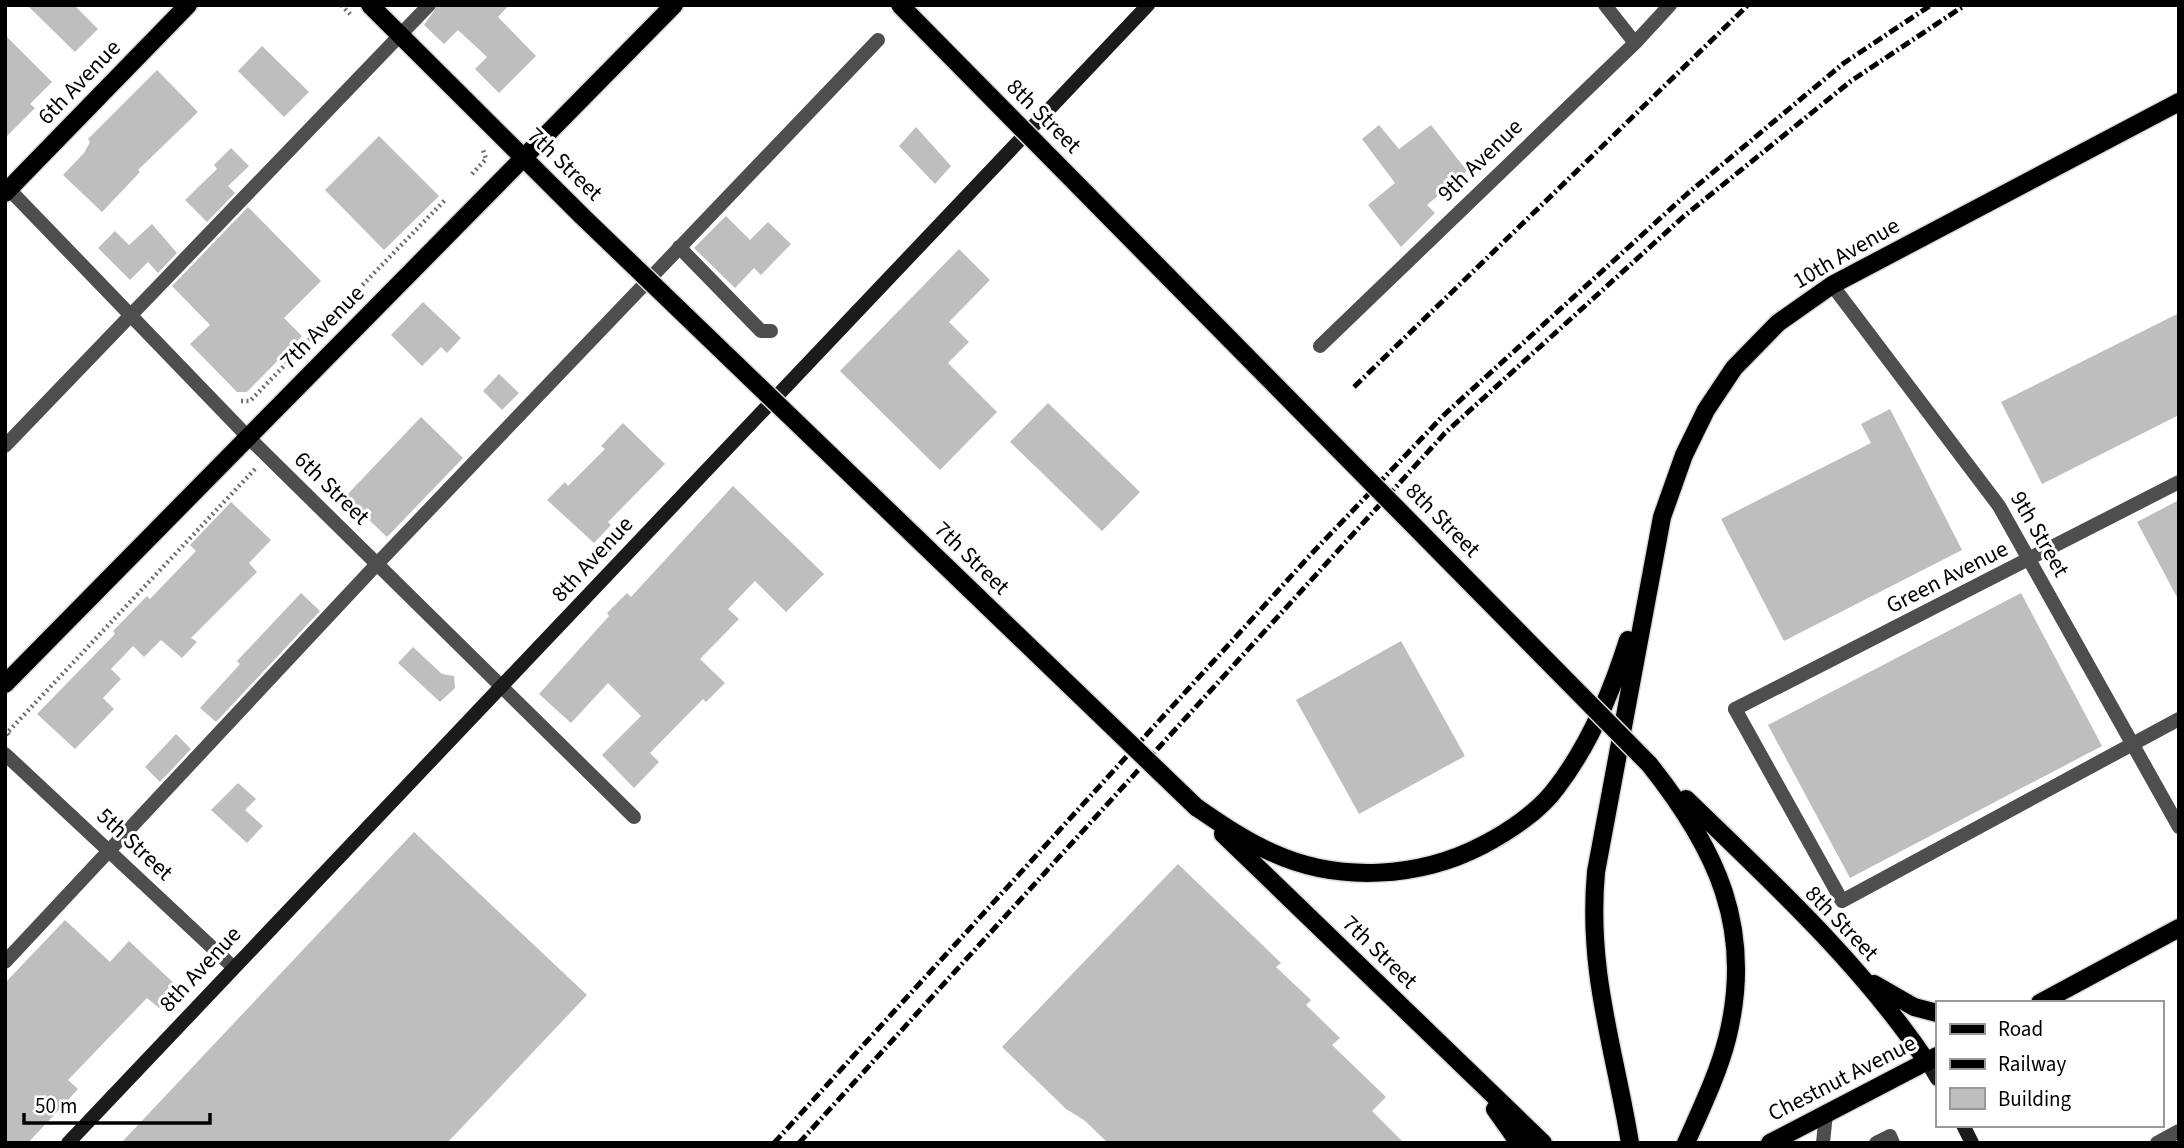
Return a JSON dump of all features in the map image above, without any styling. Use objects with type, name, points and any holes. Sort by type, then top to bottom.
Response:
[{"type":"main road","name":"6th Avenue","points":[[7,189],[188,5]]},
{"type":"main road","name":"7th Street","points":[[370,5],[582,216],[1543,1143]]},
{"type":"main road","name":"7th Avenue","points":[[5,684],[674,5]]},
{"type":"main road","name":"8th Street","points":[[901,5],[1649,764],[1752,863],[1857,973],[1932,1059]]},
{"type":"main road","name":"10th Avenue","points":[[1653,556],[1662,517],[1684,455],[1706,411],[1734,368],[1778,323],[1832,285],[2179,102]]},
{"type":"main road","points":[[1196,807],[1235,834],[1275,855],[1335,870],[1398,873],[1452,861],[1506,833],[1556,789],[1590,737],[1620,666],[1653,556]]},
{"type":"main road","points":[[1630,1143],[1603,1014],[1595,964],[1592,918],[1596,872],[1653,556]]},
{"type":"main road","points":[[1649,764],[1702,836],[1721,882],[1735,936],[1735,986],[1727,1038],[1686,1143]]},
{"type":"main road","points":[[2044,1001],[2179,928]]},
{"type":"main road","points":[[1857,973],[1914,1007],[1936,1013]]},
{"type":"main road","points":[[1450,1055],[1519,1143]]},
{"type":"main road","name":"Chestnut Avenue","points":[[1770,1143],[1932,1059]]},
{"type":"street","points":[[5,446],[429,5]]},
{"type":"street","name":"8th Avenue","points":[[68,1143],[1148,5]]},
{"type":"street","points":[[1605,5],[1635,43]]},
{"type":"street","name":"9th Avenue","points":[[1320,346],[1635,43],[1670,5]]},
{"type":"street","points":[[5,962],[377,564],[878,40]]},
{"type":"street","name":"6th Street","points":[[7,189],[132,314],[248,437],[634,817]]},
{"type":"street","points":[[679,247],[761,331],[771,331]]},
{"type":"street","name":"9th Street","points":[[1832,285],[1999,506],[2179,827]]},
{"type":"street","name":"Green Avenue","points":[[2133,745],[1842,901],[1735,709],[2179,482]]},
{"type":"street","points":[[2133,745],[2179,719]]},
{"type":"street","name":"5th Street","points":[[5,754],[233,967]]},
{"type":"street","points":[[1823,1143],[1826,1113]]},
{"type":"street","points":[[1964,1127],[1972,1143]]},
{"type":"street","points":[[2157,1143],[2179,1131]]},
{"type":"street","points":[[1876,1143],[1889,1136],[1893,1143]]},
{"type":"path","points":[[472,174],[485,159],[485,153],[476,143]]},
{"type":"path","points":[[233,394],[242,402],[250,401],[444,200]]},
{"type":"path","points":[[16,742],[7,733],[256,469]]},
{"type":"building","points":[[27,5],[74,5],[98,29],[75,52]]},
{"type":"building","points":[[438,5],[509,5],[498,17],[536,56],[499,93],[475,69],[487,57],[458,30],[444,44],[424,25]]},
{"type":"building","points":[[5,35],[52,82],[30,104],[35,108],[5,138]]},
{"type":"building","points":[[262,46],[309,92],[284,117],[238,71]]},
{"type":"building","points":[[157,70],[198,112],[138,170],[140,172],[102,212],[63,175],[84,153],[90,142],[88,139]]},
{"type":"building","points":[[1379,125],[1399,149],[1431,125],[1467,171],[1427,205],[1435,213],[1401,247],[1368,205],[1395,183],[1362,139]]},
{"type":"building","points":[[916,127],[951,166],[935,184],[899,146]]},
{"type":"building","points":[[379,136],[439,196],[384,250],[325,190]]},
{"type":"building","points":[[231,148],[249,166],[228,186],[235,193],[207,222],[185,200],[217,169],[214,165]]},
{"type":"building","points":[[248,207],[321,281],[284,318],[302,336],[247,392],[237,392],[190,344],[210,325],[172,286]]},
{"type":"building","points":[[726,216],[750,240],[768,222],[791,244],[761,275],[754,268],[735,288],[694,248]]},
{"type":"building","points":[[152,224],[177,253],[158,273],[148,262],[130,280],[98,248],[115,231],[129,245]]},
{"type":"building","points":[[959,249],[990,280],[949,322],[969,342],[948,363],[997,412],[940,470],[840,371]]},
{"type":"building","points":[[423,302],[461,338],[447,353],[441,347],[422,366],[391,335]]},
{"type":"building","points":[[2179,313],[2179,415],[2042,484],[2001,402]]},
{"type":"building","points":[[499,374],[519,393],[502,410],[483,391]]},
{"type":"building","points":[[1048,403],[1140,492],[1102,531],[1010,442]]},
{"type":"building","points":[[1890,409],[1962,550],[1784,641],[1721,519],[1871,443],[1861,424]]},
{"type":"building","points":[[421,417],[463,458],[387,537],[345,497]]},
{"type":"building","points":[[623,423],[665,464],[608,522],[611,525],[594,543],[547,500],[565,482],[568,486],[605,449],[601,446]]},
{"type":"building","points":[[733,486],[824,574],[786,612],[755,581],[728,609],[739,619],[700,659],[725,683],[706,702],[703,699],[650,753],[659,762],[634,788],[602,755],[641,716],[608,683],[571,723],[539,694],[609,616],[607,613],[627,593],[631,597]]},
{"type":"building","points":[[2179,500],[2179,601],[2137,522]]},
{"type":"building","points":[[231,502],[271,540],[249,563],[257,572],[191,638],[197,642],[182,658],[161,640],[144,657],[133,646],[111,669],[121,679],[103,698],[114,709],[75,749],[37,714],[115,634],[113,631],[147,596],[150,599],[196,551],[190,545]]},
{"type":"building","points":[[301,593],[320,611],[216,722],[200,708],[240,664],[237,661]]},
{"type":"building","points":[[2021,593],[2102,746],[1850,878],[1768,725]]},
{"type":"building","points":[[1401,641],[1465,756],[1359,814],[1296,700]]},
{"type":"building","points":[[413,647],[442,674],[454,676],[455,688],[440,702],[398,663]]},
{"type":"building","points":[[176,734],[191,749],[160,782],[145,767]]},
{"type":"building","points":[[238,783],[256,799],[245,810],[263,826],[247,843],[211,810]]},
{"type":"building","points":[[414,832],[587,995],[447,1143],[121,1143]]},
{"type":"building","points":[[1178,864],[1281,963],[1276,967],[1311,1000],[1306,1005],[1340,1038],[1332,1045],[1386,1097],[1372,1111],[1404,1143],[1108,1143],[1084,1120],[1066,1109],[1002,1047]]},
{"type":"building","points":[[65,920],[110,962],[129,941],[178,987],[159,1008],[147,998],[68,1080],[78,1089],[28,1143],[5,1143],[5,983]]},
{"type":"railway","points":[[1354,387],[1748,5]]},
{"type":"railway","points":[[774,1143],[1315,550],[1445,414],[1687,194],[1844,63],[1931,5]]},
{"type":"railway","points":[[799,1143],[1445,433],[1683,217],[1851,81],[1965,5]]}]
